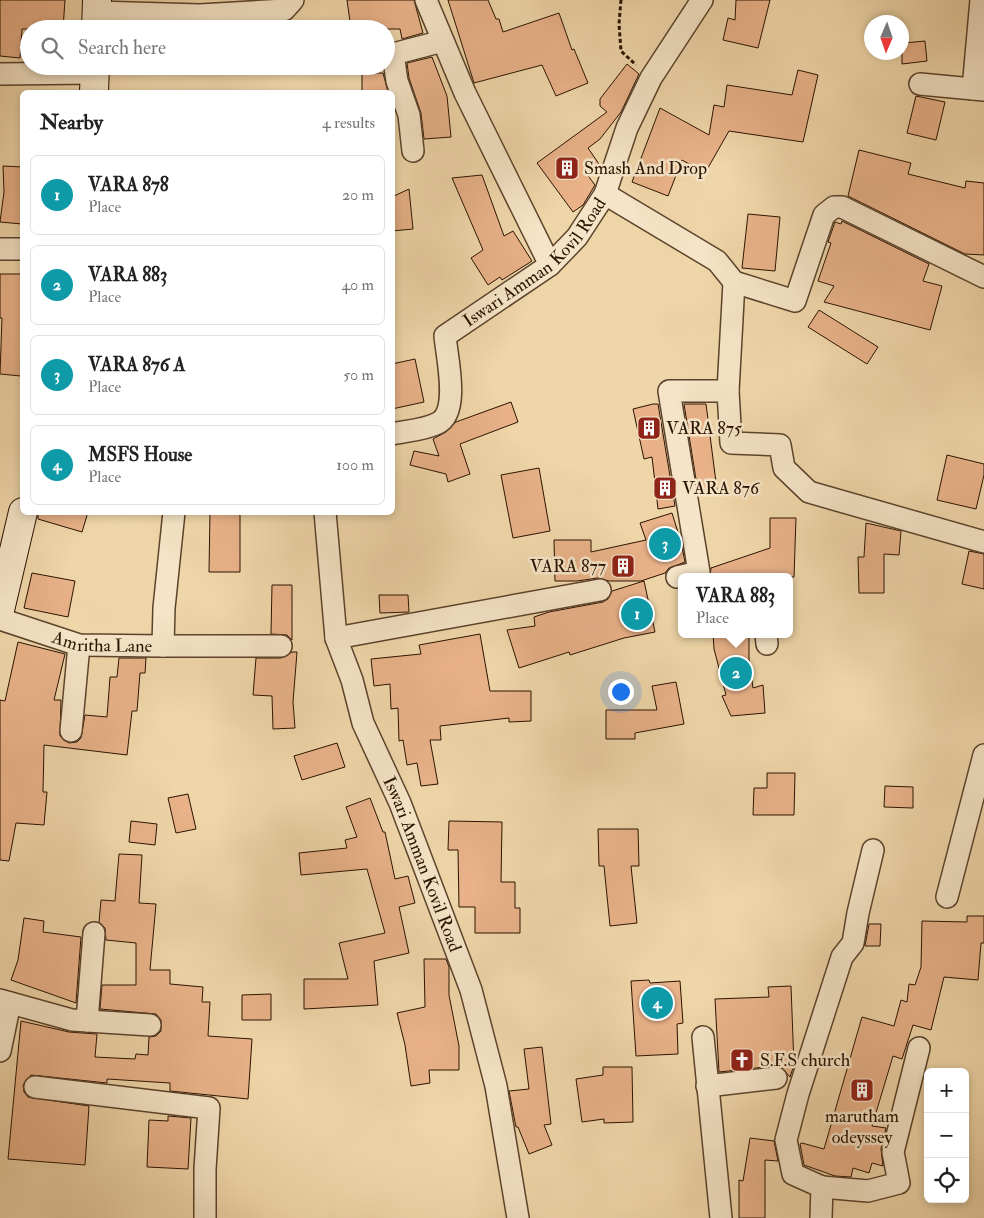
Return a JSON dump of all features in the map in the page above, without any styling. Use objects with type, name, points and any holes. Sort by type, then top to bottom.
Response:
[{"type":"street","points":[[97,14],[200,14],[284,10],[293,0]]},
{"type":"street","points":[[426,0],[464,94],[550,265]]},
{"type":"street","name":"Iswari Amman Kovil Road","points":[[395,433],[436,424],[448,412],[451,394],[445,336],[550,265],[577,236],[605,194],[627,128],[651,78],[702,0]]},
{"type":"street","points":[[920,84],[978,90],[981,0]]},
{"type":"street","points":[[395,53],[443,40]]},
{"type":"street","points":[[395,68],[397,81],[409,115],[413,151]]},
{"type":"street","points":[[0,74],[20,75]]},
{"type":"street","points":[[31,75],[94,77]]},
{"type":"street","points":[[605,194],[717,261],[734,282],[795,301],[824,215],[834,207],[842,207],[984,278]]},
{"type":"street","points":[[0,249],[20,249]]},
{"type":"street","points":[[734,282],[728,391],[731,443],[780,445],[784,468],[809,492],[984,542]]},
{"type":"street","points":[[700,573],[669,391],[728,391]]},
{"type":"street","points":[[0,610],[22,515]]},
{"type":"street","name":"Amritha Lane","points":[[0,619],[79,645],[163,646],[164,608],[174,515]]},
{"type":"street","name":"Iswari Amman Kovil Road","points":[[325,515],[336,638],[352,680],[363,723],[400,803],[471,990],[496,1086],[518,1218]]},
{"type":"street","points":[[336,638],[600,590]]},
{"type":"street","points":[[71,731],[79,645]]},
{"type":"street","points":[[163,646],[281,646]]},
{"type":"street","points":[[947,897],[984,756]]},
{"type":"street","points":[[874,850],[858,913],[854,943],[842,957],[798,1094],[786,1140],[793,1174],[822,1186],[868,1191],[899,1184],[893,1152],[919,1048]]},
{"type":"street","points":[[87,1021],[94,933]]},
{"type":"street","points":[[0,1051],[5,1001],[72,1020],[150,1025]]},
{"type":"street","points":[[703,1037],[721,1218]]},
{"type":"street","points":[[707,1086],[776,1078]]},
{"type":"street","points":[[36,1087],[209,1108],[205,1218]]},
{"type":"street","points":[[821,1218],[822,1186]]},
{"type":"path","points":[[621,0],[619,24],[621,51],[651,78]]},
{"type":"building","points":[[0,0],[65,0],[64,20],[20,20],[20,58],[0,56]]},
{"type":"building","points":[[347,0],[414,0],[423,33],[402,39],[400,29],[395,29],[395,20],[350,20]]},
{"type":"building","points":[[448,0],[488,0],[496,19],[499,19],[503,32],[559,13],[572,50],[574,49],[588,83],[556,96],[542,65],[474,83]]},
{"type":"building","points":[[736,0],[770,0],[758,48],[723,40],[728,18],[735,20]]},
{"type":"building","points":[[925,41],[927,61],[902,64],[902,60],[909,60],[909,43]]},
{"type":"building","points":[[432,57],[447,96],[451,137],[424,139],[421,113],[409,78],[407,63]]},
{"type":"building","name":"Smash And Drop","points":[[627,64],[639,74],[621,112],[600,139],[588,148],[599,164],[586,173],[595,185],[583,205],[573,212],[537,163],[607,112],[600,106],[600,99]]},
{"type":"building","points":[[798,70],[818,75],[803,142],[729,131],[705,173],[682,160],[668,196],[632,182],[660,108],[709,135],[714,105],[724,107],[727,85],[792,95]]},
{"type":"building","points":[[362,75],[384,75],[387,90],[362,90]]},
{"type":"building","points":[[916,96],[945,102],[936,140],[907,133]]},
{"type":"building","points":[[859,150],[911,163],[908,174],[965,188],[966,181],[984,183],[984,255],[965,254],[848,196]]},
{"type":"building","points":[[3,166],[20,167],[20,224],[0,222],[4,192]]},
{"type":"building","points":[[482,175],[504,236],[513,231],[532,261],[502,280],[500,277],[488,285],[471,258],[483,250],[452,178]]},
{"type":"building","points":[[409,189],[413,229],[395,231],[395,196]]},
{"type":"building","points":[[748,214],[780,217],[775,271],[742,268]]},
{"type":"building","points":[[842,221],[929,264],[923,281],[942,286],[930,330],[824,302],[834,286],[818,281],[831,243],[828,242],[835,222],[841,224]]},
{"type":"building","points":[[0,274],[20,274],[20,376],[0,374],[2,318],[0,318]]},
{"type":"building","points":[[819,310],[878,347],[867,364],[808,327]]},
{"type":"building","points":[[415,359],[424,402],[395,408],[395,363]]},
{"type":"building","points":[[511,402],[518,422],[460,444],[470,474],[448,482],[446,474],[410,465],[414,451],[439,456],[433,439],[446,432],[456,422]]},
{"type":"building","points":[[658,404],[675,506],[658,509],[652,457],[644,459],[633,409]]},
{"type":"building","points":[[684,404],[706,404],[717,490],[698,492]]},
{"type":"building","points":[[947,455],[984,464],[984,475],[976,509],[937,500]]},
{"type":"building","points":[[539,468],[550,531],[513,538],[501,475]]},
{"type":"building","points":[[672,513],[685,562],[669,568],[665,573],[641,581],[609,581],[598,578],[577,581],[555,581],[554,540],[591,540],[591,552],[646,540],[640,523]]},
{"type":"building","points":[[38,515],[87,515],[82,532],[38,519]]},
{"type":"building","points":[[210,515],[240,515],[240,572],[209,572]]},
{"type":"building","points":[[770,518],[796,518],[794,577],[793,573],[710,573],[711,568],[770,548]]},
{"type":"building","points":[[866,523],[901,531],[899,555],[884,554],[884,593],[859,593],[858,557],[864,557]]},
{"type":"building","points":[[969,551],[984,554],[984,589],[962,584]]},
{"type":"building","points":[[32,573],[75,581],[68,617],[24,608]]},
{"type":"building","points":[[644,581],[655,632],[624,638],[570,655],[569,652],[519,668],[507,630],[535,626],[534,617],[549,612],[603,602],[608,599],[612,591]]},
{"type":"building","points":[[272,585],[292,585],[292,640],[287,635],[271,634]]},
{"type":"building","points":[[379,595],[408,595],[409,612],[380,613]]},
{"type":"building","points":[[480,634],[490,691],[531,691],[531,721],[509,722],[509,718],[440,726],[441,740],[430,740],[438,784],[421,786],[417,763],[407,765],[403,740],[399,741],[398,708],[391,709],[390,684],[374,686],[371,659],[421,654],[419,645]]},
{"type":"building","points":[[713,638],[749,638],[749,659],[753,688],[763,685],[765,713],[731,716],[722,696],[726,695],[714,649]]},
{"type":"building","points":[[18,642],[65,654],[54,700],[61,700],[60,736],[69,743],[77,742],[81,738],[85,715],[107,717],[110,677],[117,677],[119,658],[146,658],[145,673],[140,673],[137,711],[132,711],[127,755],[44,745],[43,792],[47,792],[44,825],[16,823],[9,861],[0,860],[0,700],[5,701]]},
{"type":"building","points":[[292,652],[297,652],[293,702],[295,728],[273,729],[272,696],[253,695],[256,658],[281,658]]},
{"type":"building","points":[[676,682],[684,724],[635,733],[635,739],[606,739],[606,710],[657,710],[652,686]]},
{"type":"building","points":[[337,743],[345,767],[302,780],[294,756]]},
{"type":"building","points":[[767,773],[795,773],[794,815],[753,815],[754,788],[767,788]]},
{"type":"building","points":[[885,786],[913,787],[913,808],[884,807]]},
{"type":"building","points":[[188,794],[196,829],[176,833],[168,798]]},
{"type":"building","points":[[370,798],[383,832],[385,832],[395,879],[408,876],[415,903],[399,907],[409,953],[374,961],[378,1005],[304,1009],[304,979],[348,979],[339,943],[385,933],[367,869],[301,875],[299,853],[347,848],[345,840],[357,837],[346,807]]},
{"type":"building","points":[[131,821],[157,824],[155,845],[129,842]]},
{"type":"building","points":[[449,821],[502,822],[501,882],[515,882],[515,908],[520,908],[520,933],[475,933],[475,907],[459,907],[458,850],[448,850]]},
{"type":"building","points":[[598,829],[638,829],[639,866],[631,866],[637,923],[610,926],[604,866],[599,866]]},
{"type":"building","points":[[119,854],[142,855],[139,903],[156,904],[150,970],[170,970],[170,984],[203,987],[202,1002],[210,1002],[208,1036],[252,1039],[248,1099],[170,1091],[170,1083],[107,1079],[107,1083],[31,1075],[23,1085],[24,1092],[28,1097],[89,1106],[85,1165],[8,1159],[21,1021],[69,1032],[97,1034],[95,1057],[135,1059],[136,1054],[148,1055],[149,1037],[156,1036],[161,1031],[161,1020],[156,1014],[100,1009],[102,985],[136,985],[136,943],[106,940],[105,928],[99,922],[101,900],[115,901]]},
{"type":"building","points":[[967,916],[984,916],[984,943],[981,943],[978,980],[944,977],[931,1030],[913,1025],[902,1059],[893,1056],[872,1126],[886,1128],[881,1149],[883,1166],[872,1163],[869,1173],[853,1168],[851,1177],[835,1176],[804,1165],[800,1144],[824,1149],[862,1017],[894,1026],[901,1000],[907,1002],[909,984],[915,985],[921,967],[922,921],[967,922]]},
{"type":"building","points":[[24,918],[44,921],[43,932],[81,937],[76,1003],[11,980],[18,960]]},
{"type":"building","points":[[869,924],[881,924],[880,946],[865,946]]},
{"type":"building","points":[[424,959],[446,959],[449,967],[449,995],[459,1046],[459,1070],[429,1070],[430,1083],[411,1086],[405,1045],[397,1013],[425,1007]]},
{"type":"building","points":[[649,980],[650,983],[680,981],[683,1023],[677,1024],[678,1054],[636,1056],[631,981]]},
{"type":"building","points":[[791,986],[794,1065],[790,1077],[781,1067],[775,1066],[719,1072],[715,999],[769,997],[768,987]]},
{"type":"building","points":[[271,994],[271,1020],[242,1020],[242,995]]},
{"type":"building","points":[[542,1047],[551,1124],[544,1125],[552,1145],[529,1154],[518,1127],[516,1127],[509,1091],[529,1089],[524,1049]]},
{"type":"building","points":[[603,1067],[632,1067],[633,1122],[604,1123],[604,1119],[582,1122],[576,1079],[603,1075]]},
{"type":"building","points":[[168,1116],[191,1118],[188,1169],[147,1167],[149,1120],[168,1121]]},
{"type":"building","points":[[750,1138],[774,1141],[778,1161],[765,1160],[765,1218],[739,1218],[739,1180],[743,1181]]},
{"type":"place","name":"Smash And Drop","points":[[567,168]]},
{"type":"place","name":"VARA 875","points":[[649,428]]},
{"type":"place","name":"VARA 876","points":[[665,488]]},
{"type":"place","name":"VARA 876 A","points":[[665,544]]},
{"type":"place","name":"VARA 877","points":[[623,566]]},
{"type":"place","name":"VARA 878","points":[[637,614]]},
{"type":"place","name":"VARA 883","points":[[736,673]]},
{"type":"place","name":"MSFS House","points":[[657,1003]]},
{"type":"place","name":"S.F.S church","points":[[742,1060]]},
{"type":"place","name":"marutham odeyssey","points":[[862,1090]]}]
